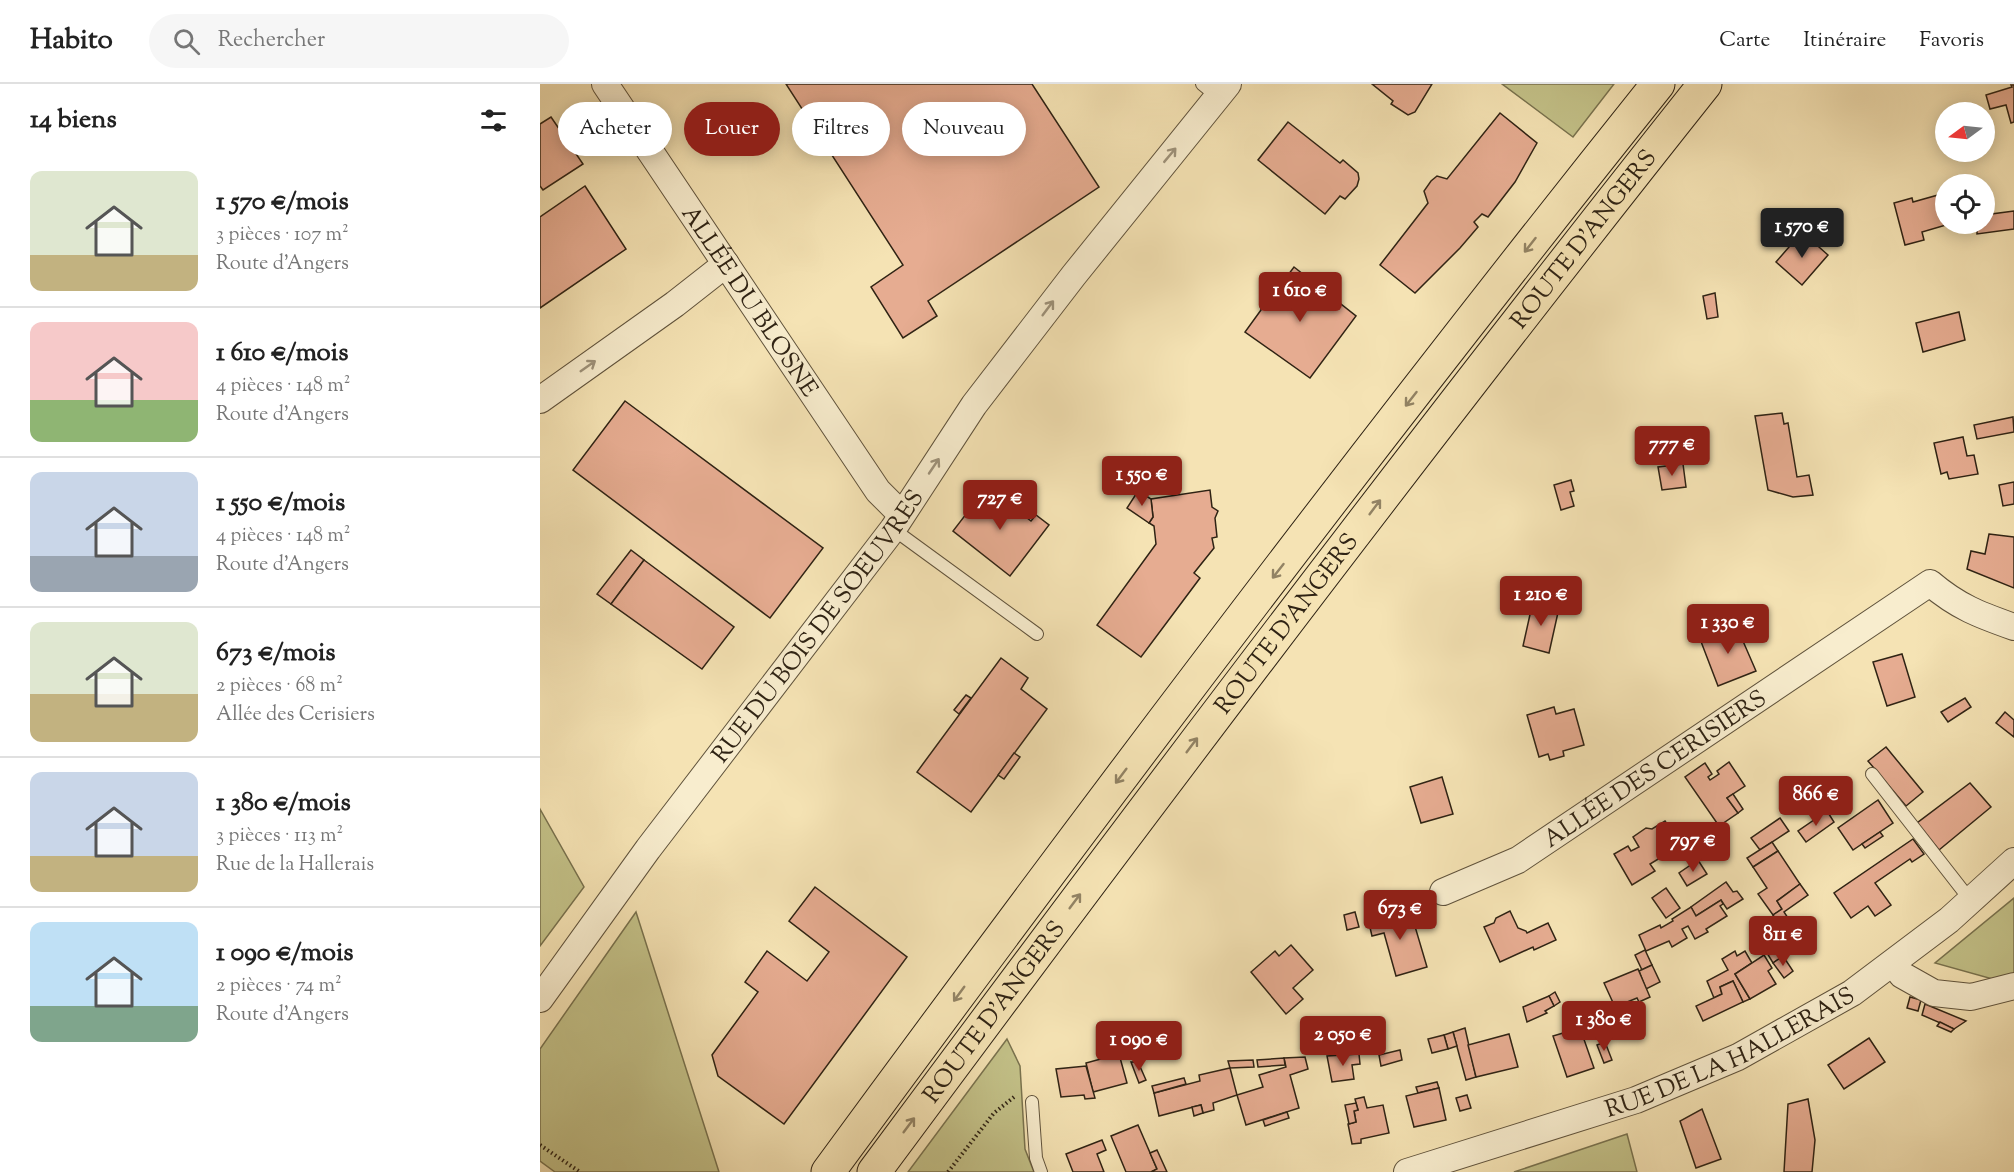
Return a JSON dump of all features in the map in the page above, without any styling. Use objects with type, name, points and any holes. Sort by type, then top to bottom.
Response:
[{"type":"highway","points":[[1557,210],[1599,129],[1634,84]]},
{"type":"highway","name":"ROUTE D'ANGERS","points":[[828,1172],[1095,810],[1557,210],[1658,84]]},
{"type":"highway","name":"ROUTE D'ANGERS","points":[[874,1172],[1234,689],[1427,438],[1705,84]]},
{"type":"street","name":"ALLÉE DU BLOSNE","points":[[605,84],[897,522]]},
{"type":"street","name":"RUE DU BOIS DE SOEUVRES","points":[[540,999],[648,849],[897,522],[974,405],[1216,88]]},
{"type":"street","points":[[540,399],[675,304],[726,264]]},
{"type":"street","name":"ALLÉE DES CERISIERS","points":[[1443,892],[1518,860],[1930,584],[1948,599],[1971,611],[2014,627]]},
{"type":"street","name":"RUE DE LA HALLERAIS","points":[[1407,1172],[1595,1114],[1738,1057],[1852,993],[1971,901],[2014,861]]},
{"type":"street","points":[[1893,963],[1902,975],[1934,993],[1971,998],[2014,986]]},
{"type":"lane","points":[[897,522],[1036,634]]},
{"type":"lane","points":[[1872,774],[1971,901]]},
{"type":"lane","points":[[1032,1102],[1036,1158],[1041,1172]]},
{"type":"path","points":[[948,1172],[994,1113],[1013,1097],[1032,1102]]},
{"type":"path","points":[[540,1145],[580,1172]]},
{"type":"shaded area","points":[[1502,84],[1614,84],[1573,137]]},
{"type":"shaded area","points":[[540,809],[584,887],[540,946]]},
{"type":"shaded area","points":[[2014,898],[2014,975],[1996,980],[1935,963]]},
{"type":"shaded area","points":[[636,912],[719,1172],[555,1172],[540,1161],[540,1049]]},
{"type":"shaded area","points":[[1007,1039],[1020,1066],[1025,1149],[1034,1172],[908,1172]]},
{"type":"shaded area","points":[[1627,1134],[1637,1172],[1514,1172]]},
{"type":"building","points":[[786,84],[1032,84],[1099,187],[928,301],[937,316],[903,338],[871,287],[903,265],[833,156],[890,156],[890,102],[798,102]]},
{"type":"building","points":[[1372,84],[1432,84],[1415,112],[1408,115],[1391,104],[1393,101]]},
{"type":"building","points":[[2011,85],[2014,85],[2014,122],[2011,123],[2006,105],[1995,108],[1995,102],[1988,102],[1986,95],[2012,87]]},
{"type":"building","points":[[1500,113],[1537,143],[1515,182],[1488,217],[1482,214],[1474,222],[1478,227],[1415,293],[1380,265],[1428,203],[1424,191],[1431,181],[1437,176],[1447,179]]},
{"type":"building","points":[[551,117],[558,127],[558,156],[578,156],[583,164],[543,190],[540,186],[540,124]]},
{"type":"building","points":[[1288,122],[1340,163],[1343,160],[1358,173],[1357,186],[1345,199],[1340,196],[1325,214],[1258,160]]},
{"type":"building","points":[[585,186],[626,249],[540,308],[540,217]]},
{"type":"building","points":[[1935,196],[1935,228],[1922,232],[1924,240],[1905,245],[1894,203],[1912,198],[1913,202]]},
{"type":"building","points":[[2014,211],[2014,229],[1995,232],[1995,214]]},
{"type":"building","points":[[1802,232],[1828,255],[1802,285],[1776,262]]},
{"type":"building","points":[[1294,267],[1356,316],[1310,378],[1245,332],[1261,310],[1260,304],[1266,296],[1273,295]]},
{"type":"building","points":[[1715,293],[1718,317],[1707,319],[1703,296]]},
{"type":"building","points":[[1959,312],[1965,340],[1923,352],[1916,323]]},
{"type":"building","points":[[625,401],[823,548],[770,618],[573,470]]},
{"type":"building","points":[[1782,413],[1784,424],[1788,423],[1797,477],[1809,475],[1813,495],[1793,497],[1768,490],[1755,416]]},
{"type":"building","points":[[2013,417],[2014,432],[1977,439],[1974,425]]},
{"type":"building","points":[[1963,437],[1967,456],[1974,455],[1978,474],[1949,479],[1947,472],[1941,474],[1934,443]]},
{"type":"building","points":[[1683,464],[1686,487],[1662,490],[1658,467]]},
{"type":"building","points":[[1571,480],[1574,491],[1570,492],[1574,506],[1561,510],[1554,485]]},
{"type":"building","points":[[2014,482],[2014,504],[2003,506],[1999,485]]},
{"type":"building","points":[[987,487],[1031,521],[1036,515],[1049,525],[1010,576],[953,531]]},
{"type":"building","points":[[1210,490],[1212,507],[1218,511],[1215,518],[1217,537],[1212,538],[1214,548],[1194,573],[1200,578],[1141,657],[1097,625],[1156,544],[1154,526],[1149,523],[1153,517],[1151,499]]},
{"type":"building","points":[[1138,491],[1151,499],[1153,517],[1149,523],[1127,508]]},
{"type":"building","points":[[1989,534],[2014,537],[2014,588],[1967,569],[1971,551],[1985,554]]},
{"type":"building","points":[[631,550],[644,560],[611,604],[597,594]]},
{"type":"building","points":[[644,560],[734,627],[702,669],[611,604]]},
{"type":"building","points":[[1533,601],[1559,608],[1549,653],[1523,646]]},
{"type":"building","points":[[1736,625],[1756,671],[1718,686],[1700,639]]},
{"type":"building","points":[[1902,654],[1915,697],[1887,706],[1873,662]]},
{"type":"building","points":[[1001,658],[1028,678],[1021,689],[1047,709],[971,812],[917,772]]},
{"type":"building","points":[[966,695],[971,698],[959,714],[954,710]]},
{"type":"building","points":[[1965,698],[1971,707],[1948,722],[1941,712]]},
{"type":"building","points":[[1554,707],[1556,714],[1574,709],[1584,745],[1563,751],[1564,756],[1550,760],[1548,754],[1539,757],[1527,715]]},
{"type":"building","points":[[2005,712],[2014,720],[2014,737],[1996,723]]},
{"type":"building","points":[[1886,747],[1923,792],[1906,806],[1868,761]]},
{"type":"building","points":[[1014,753],[1020,757],[1004,779],[998,775]]},
{"type":"building","points":[[1729,762],[1745,786],[1727,798],[1738,813],[1719,826],[1685,777],[1705,763],[1712,774],[1708,777],[1710,780],[1719,774],[1717,771]]},
{"type":"building","points":[[1442,777],[1453,814],[1421,823],[1410,787]]},
{"type":"building","points":[[1970,783],[1991,807],[1939,850],[1917,823]]},
{"type":"building","points":[[1733,794],[1743,809],[1738,813],[1727,798]]},
{"type":"building","points":[[1878,800],[1893,823],[1853,850],[1838,828]]},
{"type":"building","points":[[1827,811],[1834,822],[1806,842],[1798,831]]},
{"type":"building","points":[[1780,818],[1789,831],[1760,850],[1751,838]]},
{"type":"building","points":[[1665,821],[1671,830],[1674,829],[1683,844],[1650,864],[1655,871],[1632,885],[1614,854],[1628,846],[1631,851],[1639,847],[1633,837],[1646,828],[1652,829]]},
{"type":"building","points":[[1880,832],[1883,836],[1865,848],[1862,844]]},
{"type":"building","points":[[1913,839],[1924,854],[1912,862],[1910,859],[1875,883],[1891,905],[1875,916],[1868,906],[1851,918],[1834,893]]},
{"type":"building","points":[[1772,842],[1778,851],[1753,867],[1747,858]]},
{"type":"building","points":[[1778,851],[1800,884],[1777,901],[1782,909],[1773,915],[1758,894],[1767,888],[1753,867]]},
{"type":"building","points":[[1698,860],[1707,874],[1687,886],[1679,873]]},
{"type":"building","points":[[1726,882],[1733,892],[1737,891],[1743,899],[1727,909],[1721,900],[1696,916],[1691,907]]},
{"type":"building","points":[[1800,884],[1808,895],[1784,912],[1788,918],[1779,924],[1773,915],[1782,909],[1777,901]]},
{"type":"building","points":[[815,887],[907,957],[784,1124],[718,1076],[712,1055],[758,992],[745,982],[767,951],[807,981],[829,952],[789,921]]},
{"type":"building","points":[[1666,888],[1680,908],[1666,918],[1652,898]]},
{"type":"building","points":[[1721,900],[1723,904],[1720,906],[1727,916],[1706,929],[1708,932],[1695,939],[1688,926],[1682,929],[1687,938],[1672,947],[1669,941],[1646,951],[1639,935],[1660,925],[1661,928],[1691,907],[1696,916]]},
{"type":"building","points":[[1405,909],[1410,925],[1414,923],[1427,967],[1396,976],[1384,933],[1372,936],[1368,919]]},
{"type":"building","points":[[1510,911],[1518,928],[1527,933],[1548,923],[1556,940],[1534,950],[1533,947],[1500,962],[1484,927],[1494,923],[1496,918]]},
{"type":"building","points":[[1355,912],[1359,927],[1347,930],[1344,915]]},
{"type":"building","points":[[1291,945],[1313,970],[1293,988],[1303,999],[1286,1014],[1251,972],[1275,951],[1279,956]]},
{"type":"building","points":[[1776,946],[1783,956],[1773,963],[1767,953]]},
{"type":"building","points":[[1645,950],[1652,965],[1642,970],[1635,955]]},
{"type":"building","points":[[1735,951],[1737,956],[1745,951],[1752,963],[1735,974],[1750,999],[1743,1002],[1733,981],[1720,987],[1722,994],[1714,998],[1707,981],[1728,970],[1722,959]]},
{"type":"building","points":[[1764,955],[1772,968],[1768,971],[1776,984],[1750,999],[1735,974]]},
{"type":"building","points":[[1783,956],[1793,971],[1784,978],[1773,963]]},
{"type":"building","points":[[1652,965],[1660,982],[1646,989],[1639,971]]},
{"type":"building","points":[[1638,969],[1650,997],[1639,1002],[1637,998],[1615,1007],[1604,983]]},
{"type":"building","points":[[1733,981],[1743,1002],[1703,1021],[1696,1006],[1722,994],[1720,987]]},
{"type":"building","points":[[1555,992],[1560,1002],[1554,1006],[1549,996]]},
{"type":"building","points":[[1549,996],[1554,1006],[1545,1011],[1547,1013],[1527,1022],[1523,1007]]},
{"type":"building","points":[[1910,997],[1921,1000],[1918,1011],[1907,1008]]},
{"type":"building","points":[[1925,1004],[1966,1021],[1954,1029],[1922,1015]]},
{"type":"building","points":[[1940,1022],[1954,1029],[1951,1032],[1937,1026]]},
{"type":"building","points":[[1465,1028],[1476,1077],[1466,1080],[1453,1032]]},
{"type":"building","points":[[1580,1028],[1594,1068],[1567,1077],[1553,1036]]},
{"type":"building","points":[[1453,1032],[1457,1046],[1448,1049],[1444,1035]]},
{"type":"building","points":[[1509,1034],[1518,1067],[1476,1077],[1468,1045]]},
{"type":"building","points":[[1444,1035],[1448,1049],[1432,1053],[1428,1039]]},
{"type":"building","points":[[1869,1038],[1885,1062],[1844,1089],[1828,1065]]},
{"type":"building","points":[[1605,1042],[1612,1060],[1604,1063],[1597,1045]]},
{"type":"building","points":[[1400,1050],[1402,1060],[1381,1066],[1379,1055]]},
{"type":"building","points":[[1119,1054],[1127,1083],[1093,1092],[1086,1063]]},
{"type":"building","points":[[1359,1054],[1360,1064],[1352,1065],[1354,1079],[1332,1082],[1327,1056]]},
{"type":"building","points":[[1305,1057],[1308,1069],[1290,1075],[1299,1108],[1246,1125],[1237,1095],[1263,1087],[1259,1075],[1286,1067],[1284,1058]]},
{"type":"building","points":[[1284,1058],[1285,1065],[1258,1067],[1257,1060]]},
{"type":"building","points":[[1253,1060],[1254,1067],[1230,1068],[1228,1061]]},
{"type":"building","points":[[1131,1062],[1138,1062],[1146,1080],[1139,1083]]},
{"type":"building","points":[[1086,1066],[1095,1098],[1085,1099],[1084,1095],[1061,1097],[1056,1069]]},
{"type":"building","points":[[1230,1068],[1237,1095],[1213,1103],[1214,1110],[1203,1113],[1201,1105],[1159,1116],[1154,1093],[1200,1081],[1199,1075]]},
{"type":"building","points":[[1184,1078],[1186,1084],[1154,1093],[1152,1086]]},
{"type":"building","points":[[1437,1082],[1439,1088],[1418,1093],[1416,1087]]},
{"type":"building","points":[[1439,1088],[1446,1120],[1414,1127],[1406,1096]]},
{"type":"building","points":[[1467,1095],[1471,1108],[1460,1111],[1456,1098]]},
{"type":"building","points":[[1364,1097],[1367,1108],[1383,1105],[1389,1133],[1361,1139],[1361,1143],[1352,1144],[1348,1124],[1356,1122],[1354,1111],[1358,1110],[1355,1099]]},
{"type":"building","points":[[1808,1099],[1815,1140],[1812,1172],[1784,1172],[1788,1104]]},
{"type":"building","points":[[1356,1103],[1358,1110],[1354,1111],[1356,1122],[1349,1124],[1345,1105]]},
{"type":"building","points":[[1201,1105],[1203,1113],[1194,1116],[1192,1107]]},
{"type":"building","points":[[1702,1109],[1721,1159],[1696,1168],[1680,1121]]},
{"type":"building","points":[[1287,1112],[1289,1118],[1265,1126],[1263,1120]]},
{"type":"building","points":[[1138,1125],[1157,1169],[1151,1172],[1126,1172],[1111,1136]]},
{"type":"building","points":[[1102,1140],[1106,1150],[1097,1154],[1104,1172],[1073,1172],[1066,1154]]},
{"type":"building","points":[[1157,1150],[1167,1172],[1151,1172],[1157,1169],[1150,1153]]}]
